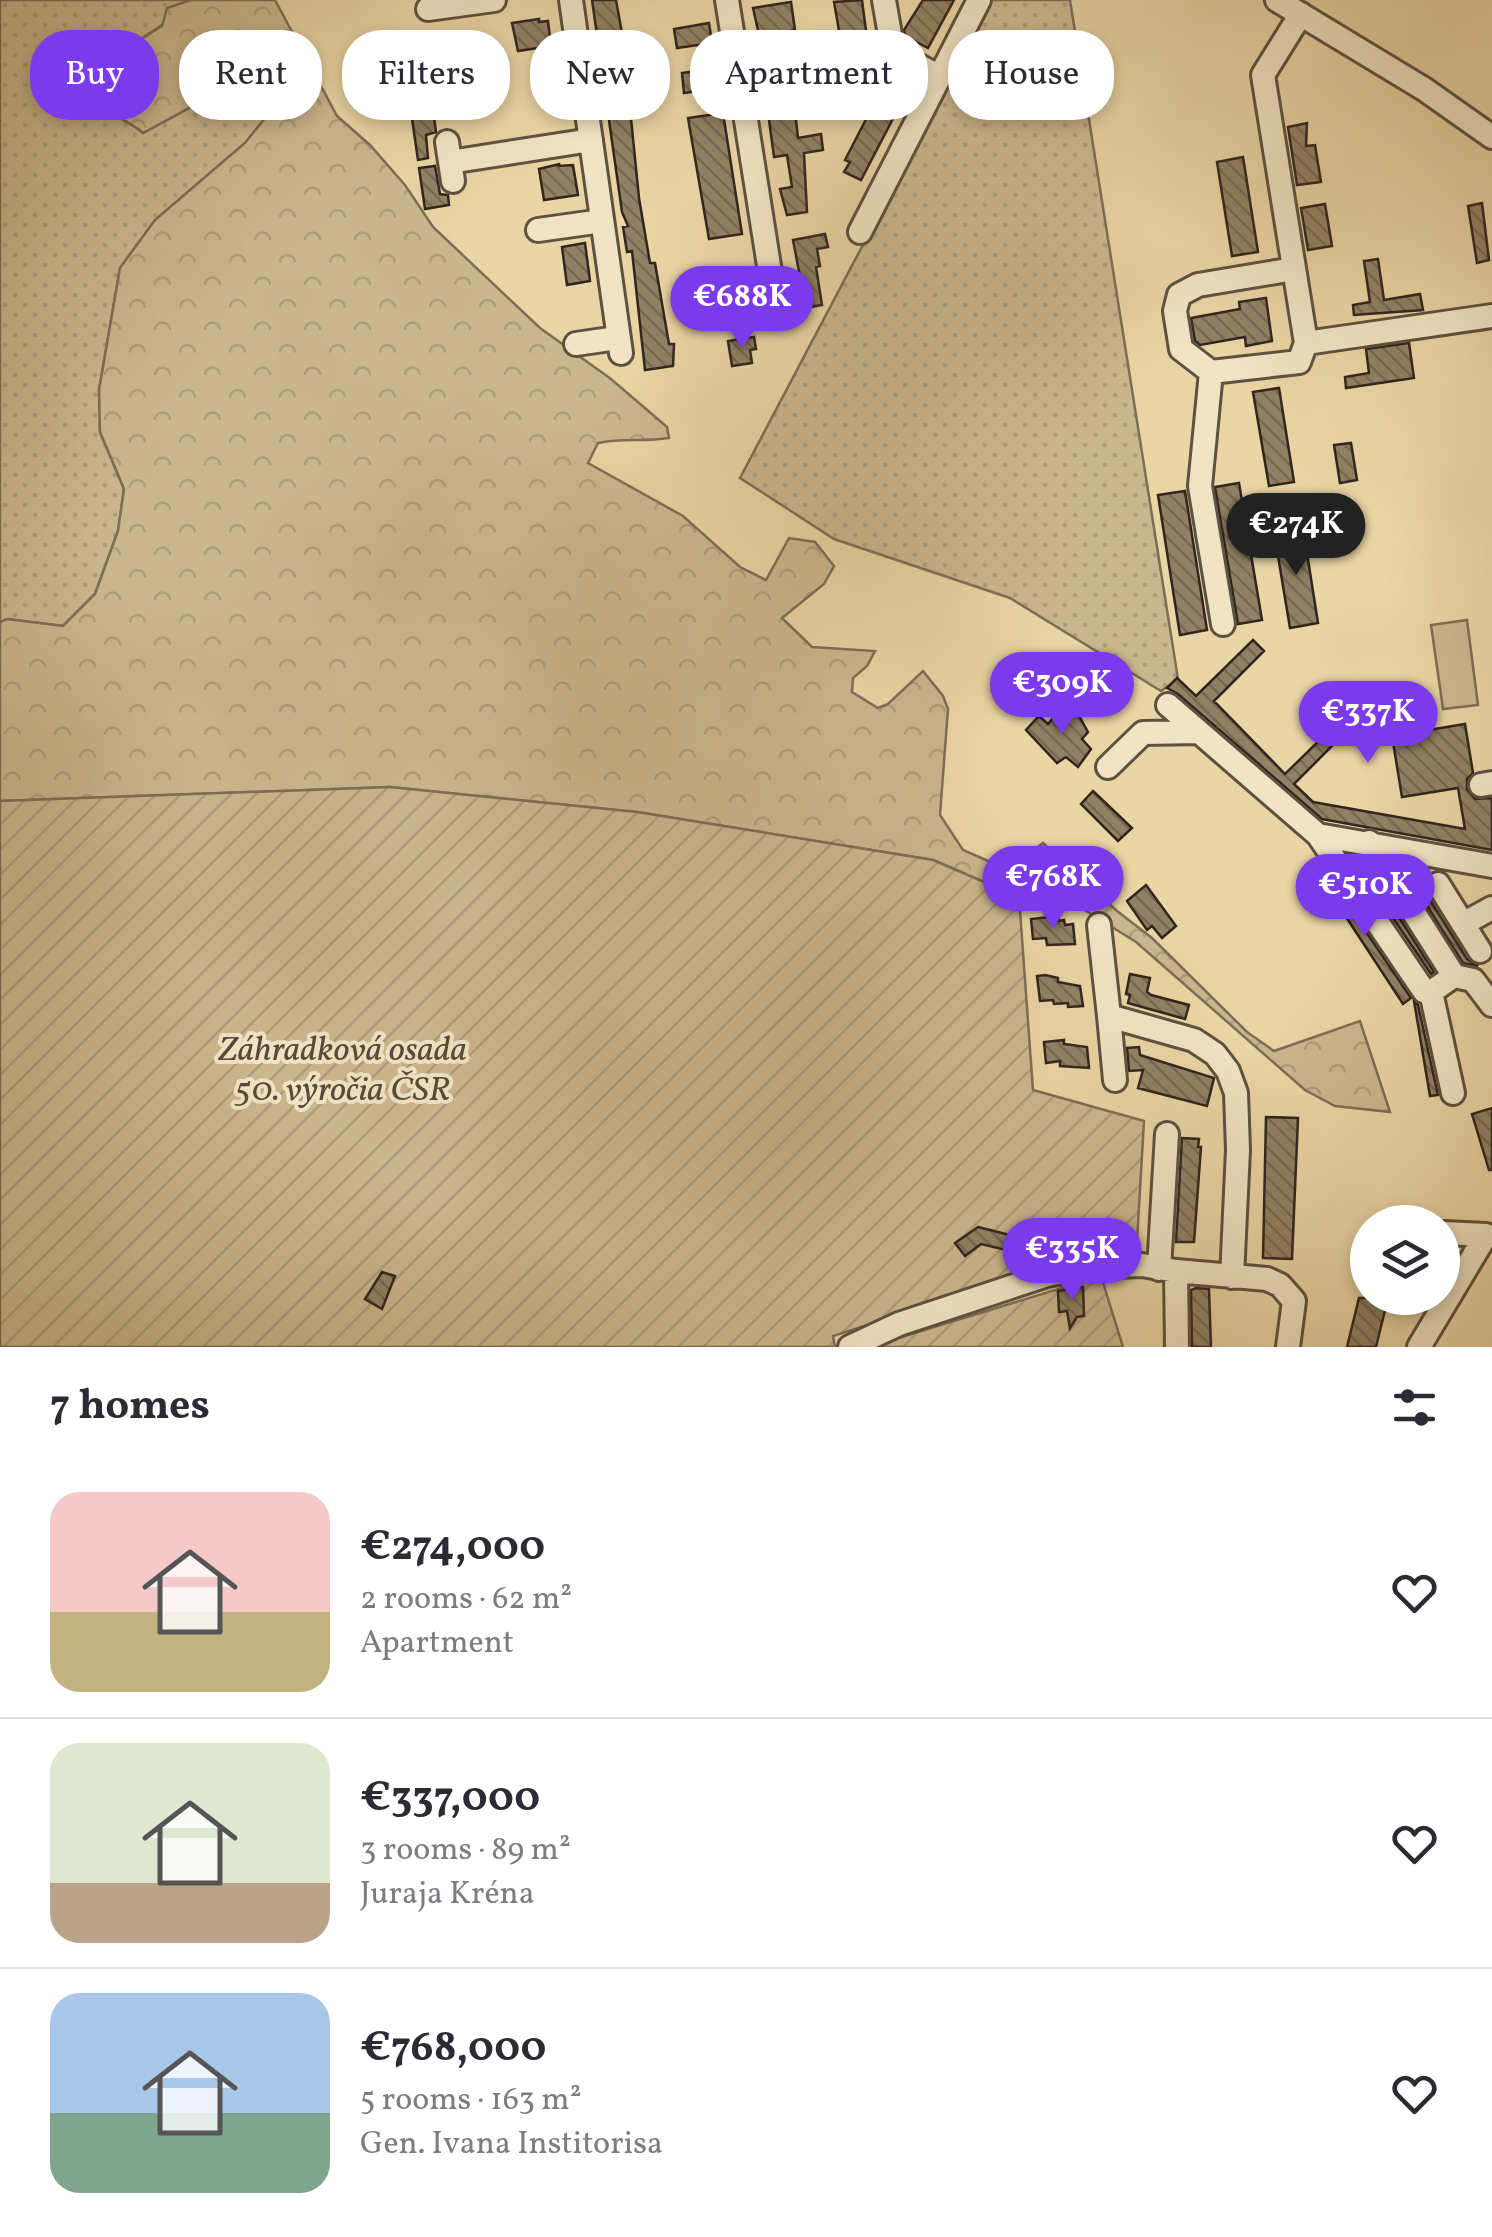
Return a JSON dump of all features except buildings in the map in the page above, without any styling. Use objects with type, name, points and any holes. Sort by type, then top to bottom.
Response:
[{"type":"street","points":[[429,14],[494,0]]},
{"type":"street","points":[[571,0],[619,346],[576,344]]},
{"type":"street","points":[[727,0],[776,310]]},
{"type":"street","points":[[884,0],[893,52],[940,77]]},
{"type":"street","points":[[860,232],[979,0]]},
{"type":"street","points":[[1277,0],[1424,89],[1492,136]]},
{"type":"street","points":[[1294,270],[1198,285],[1179,295],[1175,311],[1181,349],[1211,372],[1300,362],[1306,342],[1263,75],[1300,14]]},
{"type":"street","points":[[450,162],[590,140]]},
{"type":"street","points":[[538,230],[602,221]]},
{"type":"street","points":[[1306,342],[1492,316]]},
{"type":"street","points":[[1211,372],[1200,486],[1223,624]]},
{"type":"street","points":[[1168,705],[1318,835],[1424,990],[1431,992]]},
{"type":"street","points":[[1108,766],[1143,733],[1200,732]]},
{"type":"street","points":[[1318,835],[1492,866]]},
{"type":"street","points":[[1368,842],[1454,976],[1472,980],[1492,1005]]},
{"type":"street","points":[[1438,884],[1480,952]]},
{"type":"street","points":[[1464,924],[1492,908]]},
{"type":"street","points":[[1099,925],[1115,1080]]},
{"type":"street","points":[[1431,992],[1454,976]]},
{"type":"street","points":[[1431,992],[1452,1093]]},
{"type":"street","points":[[1109,1016],[1194,1040],[1215,1054],[1228,1071],[1236,1092],[1238,1150],[1232,1276]]},
{"type":"street","points":[[1167,1134],[1167,1270],[1177,1347]]},
{"type":"street","points":[[1460,1234],[1486,1235],[1460,1278]]},
{"type":"street","points":[[850,1347],[899,1324],[1047,1274],[1142,1265],[1267,1279],[1280,1285],[1294,1301],[1288,1347]]},
{"type":"street","points":[[1418,1347],[1437,1315]]},
{"type":"green space","points":[[0,0],[191,0],[154,30],[30,30],[30,120],[124,120],[143,133],[179,114],[179,120],[264,120],[245,143],[155,220],[120,268],[99,390],[100,432],[124,489],[118,531],[95,594],[63,626],[8,619],[0,622]]},
{"type":"green space","points":[[191,0],[275,0],[291,30],[179,30],[179,114],[143,133],[123,120],[159,120],[159,30],[156,30],[162,26],[167,8]]},
{"type":"green space","points":[[992,0],[1070,0],[1075,30],[976,30]]},
{"type":"green space","points":[[948,83],[948,120],[1089,120],[1178,679],[1161,691],[1010,598],[834,539],[740,478]]},
{"type":"green space","points":[[322,88],[337,116],[370,145],[405,185],[433,227],[540,328],[611,379],[667,427],[669,438],[598,443],[588,463],[683,516],[740,567],[766,580],[789,538],[815,542],[834,566],[824,584],[782,618],[812,647],[875,651],[867,666],[853,678],[852,692],[878,708],[888,704],[923,671],[943,696],[948,709],[940,815],[963,850],[1009,870],[1043,843],[1152,938],[1247,1032],[1274,1051],[1360,1021],[1390,1112],[1335,1106],[1305,1090],[1136,942],[1070,901],[1019,897],[933,860],[637,812],[390,787],[0,801],[0,622],[7,619],[63,626],[95,594],[118,531],[124,489],[100,432],[99,390],[120,268],[155,220],[245,143],[263,120],[322,120]]},
{"type":"green space","points":[[1467,620],[1478,705],[1443,709],[1431,625]]},
{"type":"green space","name":"Záhradková osada 50. výročia ČSR","points":[[390,787],[637,812],[933,860],[1019,897],[1033,1090],[1144,1121],[1136,1258],[1068,1260],[833,1336],[835,1347],[0,1347],[0,801]]},
{"type":"green space","points":[[1101,1276],[1123,1347],[879,1347],[882,1343]]}]
